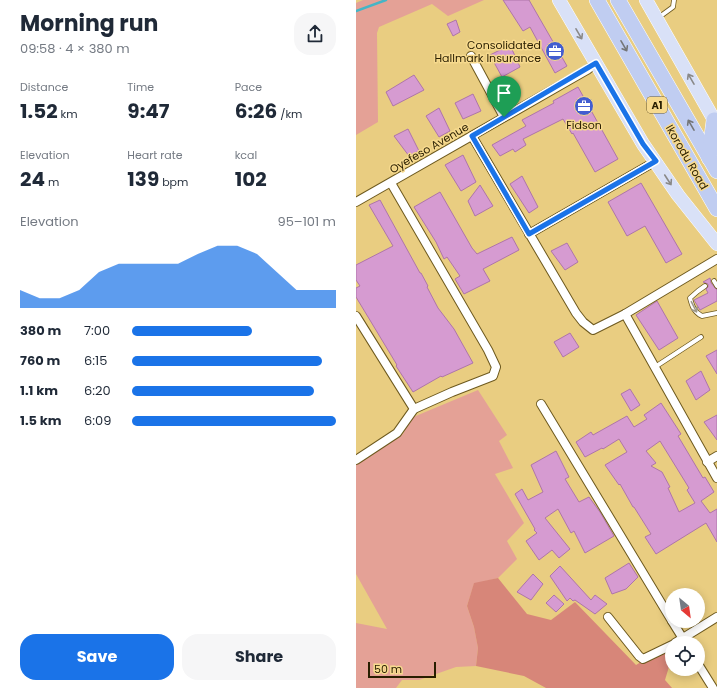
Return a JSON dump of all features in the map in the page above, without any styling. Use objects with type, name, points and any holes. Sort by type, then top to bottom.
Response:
[{"type":"highway","name":"Ikorodu Road","points":[[598,0],[717,209]]},
{"type":"highway","name":"Ikorodu Road","points":[[618,0],[717,171]]},
{"type":"highway","points":[[709,158],[716,122]]},
{"type":"main road","points":[[559,0],[643,144],[678,195],[717,244]]},
{"type":"main road","points":[[646,0],[716,122]]},
{"type":"street","points":[[471,56],[504,117]]},
{"type":"street","name":"Oyefeso Avenue","points":[[356,202],[596,63]]},
{"type":"street","points":[[472,136],[576,313],[583,322],[593,330],[625,314],[717,259]]},
{"type":"street","points":[[529,234],[656,161]]},
{"type":"street","points":[[356,460],[397,433],[414,409],[493,376],[496,367],[488,350],[391,183]]},
{"type":"street","points":[[625,314],[717,478]]},
{"type":"street","points":[[356,316],[414,409]]},
{"type":"street","points":[[541,404],[665,609]]},
{"type":"street","points":[[707,462],[717,456]]},
{"type":"street","points":[[608,617],[638,656],[643,659],[665,648]]},
{"type":"street","points":[[691,636],[717,617]]},
{"type":"street","points":[[705,675],[713,688]]},
{"type":"lane","points":[[657,19],[672,7],[674,0]]},
{"type":"lane","points":[[715,281],[717,286]]},
{"type":"lane","points":[[705,286],[698,290],[690,298],[692,306],[697,313],[702,316],[717,313]]},
{"type":"lane","points":[[654,367],[701,337]]},
{"type":"shaded area","points":[[363,0],[484,0],[448,16],[432,4],[379,27],[377,33],[378,122],[356,135],[356,3]]},
{"type":"shaded area","points":[[478,390],[507,435],[499,441],[513,468],[495,474],[524,523],[507,541],[517,559],[498,578],[474,584],[467,606],[474,627],[478,648],[476,666],[456,667],[419,680],[402,680],[396,688],[356,688],[356,623],[387,629],[356,574],[356,464],[403,434],[411,418]]},
{"type":"shaded area","points":[[498,578],[527,614],[551,620],[575,602],[636,665],[661,650],[665,654],[666,676],[665,680],[672,688],[546,688],[524,676],[476,666],[478,648],[474,627],[467,606],[474,583]]},
{"type":"building","points":[[503,0],[529,0],[567,66],[555,73],[530,27],[523,31]]},
{"type":"building","points":[[456,20],[460,32],[453,36],[447,24]]},
{"type":"building","points":[[510,45],[520,67],[502,77],[490,55]]},
{"type":"building","points":[[414,75],[424,90],[393,106],[386,92]]},
{"type":"building","points":[[578,87],[618,159],[595,172],[573,133],[572,134],[563,119],[523,139],[526,145],[515,152],[513,149],[500,156],[492,145],[526,126],[522,120],[554,103],[553,101]]},
{"type":"building","points":[[501,88],[512,107],[506,110],[496,91]]},
{"type":"building","points":[[473,94],[481,111],[463,119],[455,103]]},
{"type":"building","points":[[439,108],[450,131],[439,137],[426,116]]},
{"type":"building","points":[[408,129],[419,151],[409,156],[394,136]]},
{"type":"building","points":[[463,155],[476,182],[461,191],[445,165]]},
{"type":"building","points":[[522,176],[538,207],[529,213],[510,184]]},
{"type":"building","points":[[641,183],[682,254],[666,263],[645,226],[627,236],[608,202]]},
{"type":"building","points":[[480,185],[493,206],[475,216],[468,201]]},
{"type":"building","points":[[440,192],[472,248],[477,254],[512,237],[519,250],[483,269],[490,281],[464,294],[455,279],[460,276],[447,257],[444,259],[436,242],[414,207]]},
{"type":"building","points":[[380,200],[428,286],[427,287],[438,308],[454,329],[473,363],[442,377],[441,376],[413,392],[396,366],[397,365],[356,297],[356,288],[360,286],[356,280],[356,265],[393,246],[369,205]]},
{"type":"building","points":[[567,243],[578,262],[565,270],[551,251]]},
{"type":"building","points":[[710,278],[711,283],[717,290],[717,301],[700,310],[694,300],[708,293],[706,289],[708,284],[703,282]]},
{"type":"building","points":[[657,301],[678,338],[659,350],[636,315]]},
{"type":"building","points":[[570,333],[579,347],[563,357],[554,342]]},
{"type":"building","points":[[717,350],[717,374],[706,356]]},
{"type":"building","points":[[701,371],[710,390],[696,400],[686,381]]},
{"type":"building","points":[[630,389],[640,405],[631,411],[621,394]]},
{"type":"building","points":[[661,403],[681,434],[678,436],[703,478],[705,477],[714,492],[701,501],[710,513],[717,509],[717,542],[706,523],[656,554],[645,537],[651,534],[620,484],[619,485],[605,465],[627,452],[619,439],[603,449],[602,448],[585,457],[576,442],[591,432],[593,435],[627,416],[634,427],[647,419],[644,415]],"holes":[[[660,441],[689,488],[687,490],[695,503],[679,512],[668,488],[670,487],[662,472],[651,466],[656,463],[646,451]]]},
{"type":"building","points":[[717,415],[717,440],[704,422]]},
{"type":"building","points":[[556,451],[569,477],[565,479],[579,502],[589,497],[614,536],[585,553],[574,531],[571,533],[558,509],[545,518],[570,549],[559,558],[552,550],[539,560],[526,541],[537,533],[515,494],[522,489],[528,500],[543,492],[531,465]]},
{"type":"building","points":[[629,563],[638,577],[626,589],[612,594],[605,578]]},
{"type":"building","points":[[560,566],[591,600],[595,595],[607,604],[595,614],[575,600],[573,601],[570,598],[567,601],[550,576]]},
{"type":"building","points":[[533,574],[543,584],[531,600],[517,592]]},
{"type":"building","points":[[554,595],[564,604],[556,612],[546,603]]},
{"type":"waterway","points":[[356,11],[386,0]]},
{"type":"place","name":"Consolidated Hallmark Insurance","points":[[555,51]]},
{"type":"place","name":"Fidson","points":[[584,106]]},
{"type":"route","points":[[596,63],[643,144],[656,161],[529,234],[472,136],[504,117],[587,70],[596,63]]}]
